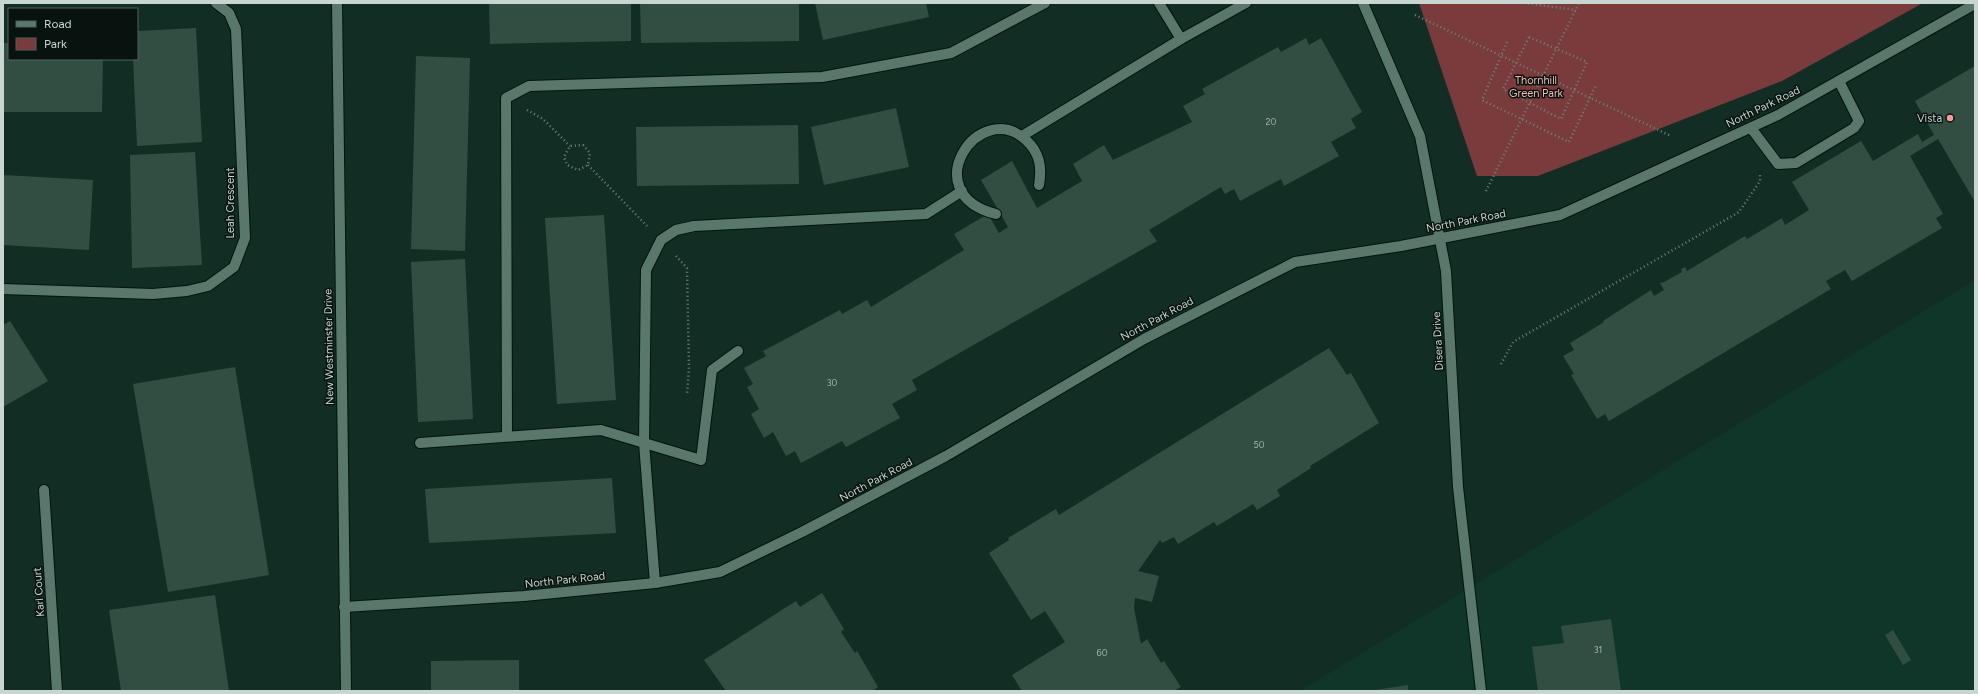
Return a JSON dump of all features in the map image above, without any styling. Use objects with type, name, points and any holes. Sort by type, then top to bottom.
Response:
[{"type":"street","name":"Leah Crescent","points":[[3,289],[153,294],[187,291],[208,286],[234,267],[245,238],[236,29],[229,13],[216,3]]},
{"type":"street","name":"New Westminster Drive","points":[[337,3],[346,691]]},
{"type":"street","points":[[507,436],[506,98],[529,86],[822,77],[951,53],[1045,3]]},
{"type":"street","points":[[1159,3],[1181,40]]},
{"type":"street","points":[[1022,136],[1181,40],[1246,3]]},
{"type":"street","name":"Disera Drive","points":[[1364,3],[1420,136],[1446,271],[1458,487],[1481,691]]},
{"type":"street","name":"North Park Road","points":[[344,607],[524,596],[655,583],[720,572],[802,532],[946,456],[1144,339],[1295,262],[1440,238],[1560,215],[1778,115],[1975,4]]},
{"type":"street","points":[[1751,128],[1778,164],[1796,163],[1854,128],[1859,121],[1839,81]]},
{"type":"street","points":[[996,214],[982,210],[970,203],[962,192],[957,179],[958,165],[962,152],[970,141],[982,134],[995,130],[1009,131],[1022,136],[1032,146],[1039,158],[1041,171],[1039,185]]},
{"type":"street","points":[[655,583],[644,443],[646,270],[661,240],[676,230],[694,226],[926,214],[962,192]]},
{"type":"street","points":[[420,443],[601,430],[701,460],[712,370],[738,351]]},
{"type":"street","name":"Karl Court","points":[[44,490],[57,691]]},
{"type":"path","points":[[1524,3],[1576,10]]},
{"type":"path","points":[[1486,191],[1531,104],[1579,3]]},
{"type":"path","points":[[1415,15],[1589,99],[1672,136]]},
{"type":"path","points":[[1529,37],[1557,49],[1588,62],[1561,118],[1503,89],[1529,37]]},
{"type":"path","points":[[1507,42],[1482,100],[1569,142],[1596,85]]},
{"type":"path","points":[[506,98],[543,119],[570,146],[583,145],[590,153],[588,165],[578,170],[567,165],[564,157],[570,146]]},
{"type":"path","points":[[1500,364],[1513,342],[1739,212],[1760,181],[1759,167]]},
{"type":"shaded area","points":[[1975,280],[1975,691],[1300,691]]},
{"type":"green space","name":"Thornhill Green Park","points":[[1419,3],[1923,3],[1782,81],[1538,176],[1477,176]]},
{"type":"building","points":[[489,3],[631,3],[631,41],[490,44]]},
{"type":"building","points":[[640,3],[799,3],[799,41],[641,43]]},
{"type":"building","points":[[815,3],[926,3],[929,17],[823,40]]},
{"type":"building","points":[[196,28],[202,142],[137,146],[133,60],[138,60],[138,31]]},
{"type":"building","points":[[1306,38],[1309,45],[1321,38],[1362,112],[1351,119],[1356,128],[1331,142],[1339,156],[1284,186],[1281,179],[1240,201],[1234,189],[1225,194],[1221,187],[1149,230],[1157,241],[912,380],[917,390],[892,404],[900,418],[846,447],[842,441],[801,463],[795,451],[786,456],[773,432],[764,438],[751,414],[759,409],[747,387],[753,384],[744,368],[766,356],[763,351],[840,310],[842,314],[867,300],[871,307],[964,250],[954,234],[988,214],[999,233],[1008,227],[981,180],[1012,161],[1037,208],[1082,181],[1073,164],[1104,145],[1113,160],[1192,122],[1183,106],[1205,94],[1202,89],[1278,47],[1281,52]]},
{"type":"building","points":[[3,43],[8,43],[8,60],[103,60],[102,112],[3,112]]},
{"type":"building","points":[[416,56],[470,58],[465,251],[411,249]]},
{"type":"building","points":[[1975,66],[1975,202],[1938,139],[1910,156],[1943,214],[1936,218],[1942,228],[1852,281],[1845,270],[1826,281],[1831,289],[1609,421],[1605,414],[1597,419],[1571,375],[1574,374],[1563,356],[1574,350],[1570,343],[1651,290],[1654,296],[1664,290],[1660,283],[1682,272],[1681,269],[1685,267],[1687,271],[1745,236],[1747,239],[1782,218],[1785,225],[1809,210],[1792,182],[1861,141],[1873,161],[1918,134],[1922,142],[1934,135],[1915,101]]},
{"type":"building","points":[[896,108],[909,167],[824,185],[811,127]]},
{"type":"building","points":[[798,125],[799,184],[637,186],[636,127]]},
{"type":"building","points":[[195,152],[202,265],[132,268],[130,155]]},
{"type":"building","points":[[3,175],[93,180],[89,250],[3,245]]},
{"type":"building","points":[[604,215],[616,400],[557,404],[545,218]]},
{"type":"building","points":[[465,259],[473,419],[418,422],[411,262]]},
{"type":"building","points":[[10,321],[48,381],[3,407],[3,325]]},
{"type":"building","points":[[1329,348],[1347,375],[1351,373],[1379,423],[1310,466],[1311,468],[1277,490],[1280,496],[1257,510],[1253,504],[1217,526],[1214,522],[1178,544],[1174,537],[1162,543],[1160,540],[1138,571],[1159,576],[1152,602],[1135,598],[1134,608],[1141,644],[1147,639],[1161,663],[1164,661],[1181,687],[1174,691],[1022,691],[1012,675],[1065,642],[1045,611],[1031,620],[989,553],[1009,540],[1008,538],[1056,509],[1059,515]]},
{"type":"building","points":[[235,367],[269,575],[168,592],[133,384]]},
{"type":"building","points":[[612,478],[616,533],[429,543],[425,489]]},
{"type":"building","points":[[822,593],[844,629],[841,632],[855,653],[857,651],[878,687],[873,691],[726,691],[704,660],[796,601],[800,607]]},
{"type":"building","points":[[215,595],[229,691],[121,691],[109,610]]},
{"type":"building","points":[[1611,619],[1621,691],[1538,691],[1532,647],[1564,643],[1561,626]]},
{"type":"building","points":[[1893,630],[1911,660],[1903,665],[1885,635]]},
{"type":"building","points":[[519,660],[519,691],[431,691],[431,661]]},
{"type":"building","points":[[1408,685],[1408,691],[1375,691],[1375,690]]},
{"type":"place","name":"Vista","points":[[1950,118]]}]
